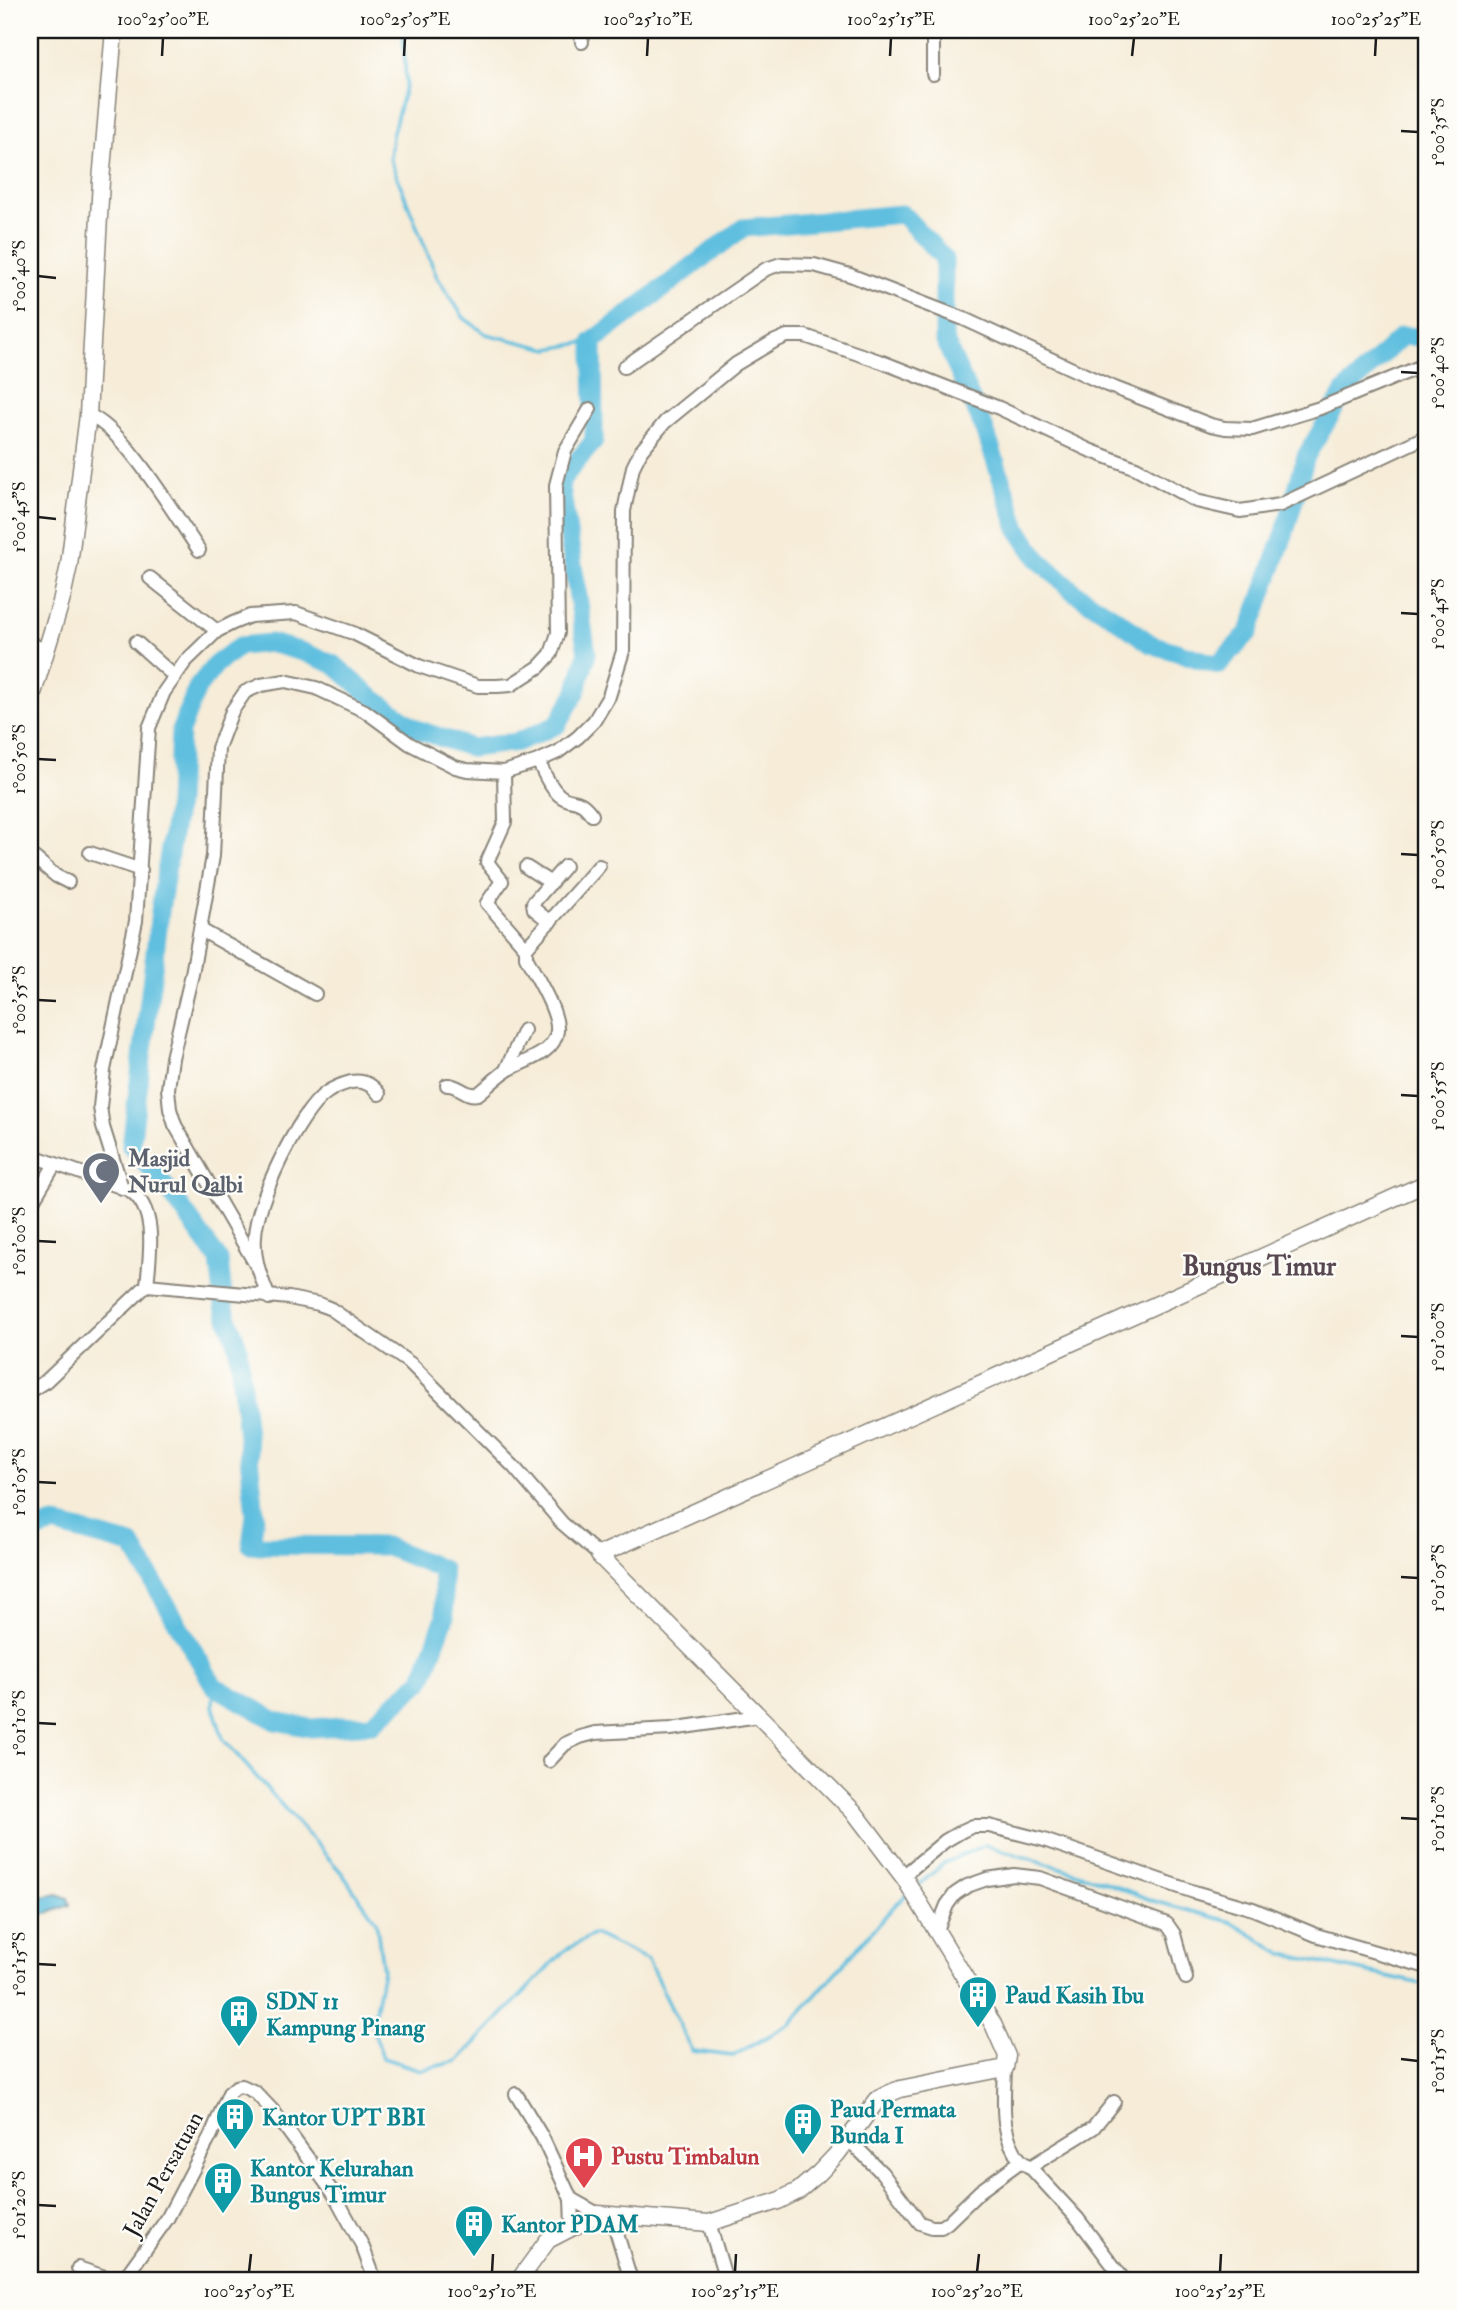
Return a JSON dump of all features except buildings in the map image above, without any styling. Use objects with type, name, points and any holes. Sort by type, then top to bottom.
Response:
[{"type":"street","points":[[30,703],[69,565],[88,415],[102,169],[114,30]]},
{"type":"street","points":[[933,30],[933,74]]},
{"type":"street","points":[[624,367],[755,276],[781,264],[795,263],[831,268],[964,319],[1107,385],[1212,425],[1252,429],[1320,408],[1427,364]]},
{"type":"street","points":[[256,1265],[185,1144],[170,1109],[168,1089],[172,1058],[201,930],[214,847],[215,770],[218,748],[232,711],[245,692],[261,685],[285,681],[316,688],[365,711],[410,744],[455,767],[482,772],[504,772],[539,763],[558,752],[594,721],[608,696],[623,651],[624,511],[633,467],[641,451],[665,422],[736,364],[788,336],[805,336],[882,362],[999,408],[1089,450],[1136,468],[1211,506],[1240,511],[1280,505],[1427,436]]},
{"type":"street","points":[[122,1188],[103,1127],[100,1107],[104,1070],[135,921],[141,870],[149,729],[174,675],[214,630],[250,616],[296,612],[353,633],[419,666],[478,686],[511,685],[539,667],[551,654],[558,633],[556,485],[560,465],[572,435],[590,409]]},
{"type":"street","points":[[88,415],[103,422],[119,439],[199,550]]},
{"type":"street","points":[[150,578],[214,630]]},
{"type":"street","points":[[136,642],[174,675]]},
{"type":"street","points":[[30,643],[46,651]]},
{"type":"street","points":[[539,763],[547,779],[561,796],[581,802],[592,815]]},
{"type":"street","points":[[447,1085],[454,1085],[467,1094],[478,1094],[505,1072],[538,1056],[550,1046],[557,1031],[553,1011],[526,957],[526,948],[487,903],[502,881],[487,862],[505,822],[504,772]]},
{"type":"street","points":[[90,853],[141,870]]},
{"type":"street","points":[[30,854],[56,876],[68,882]]},
{"type":"street","points":[[550,922],[533,906],[534,902],[565,866]]},
{"type":"street","points":[[526,948],[599,866]]},
{"type":"street","points":[[527,867],[551,883]]},
{"type":"street","points":[[201,930],[315,993]]},
{"type":"street","points":[[505,1072],[524,1030]]},
{"type":"street","points":[[263,1298],[256,1265],[254,1234],[258,1215],[266,1192],[302,1122],[326,1093],[345,1083],[358,1081],[368,1084],[379,1094]]},
{"type":"street","points":[[30,1155],[138,1196],[148,1212],[150,1261],[147,1285],[46,1381],[30,1391]]},
{"type":"street","points":[[30,1206],[55,1164]]},
{"type":"street","points":[[599,1555],[1427,1183]]},
{"type":"street","points":[[147,1285],[319,1304],[331,1309],[411,1364],[514,1468],[562,1522],[599,1555],[855,1813],[904,1877],[993,2024],[1007,2056],[1005,2129],[1010,2145],[1078,2219],[1124,2280]]},
{"type":"street","points":[[549,1761],[565,1744],[595,1733],[671,1729],[758,1716]]},
{"type":"street","points":[[904,1877],[945,1841],[974,1826],[989,1826],[1044,1840],[1194,1892],[1253,1909],[1316,1936],[1427,1967]]},
{"type":"street","points":[[935,1928],[947,1905],[967,1886],[1014,1875],[1040,1878],[1167,1924],[1174,1934],[1186,1978]]},
{"type":"street","points":[[570,2199],[604,2214],[709,2223],[791,2195],[819,2173],[878,2099],[900,2089],[1005,2068]]},
{"type":"street","name":"Jalan Persatuan","points":[[123,2280],[167,2219],[211,2135],[229,2093],[236,2087],[249,2087],[274,2112],[334,2194],[362,2245],[375,2280]]},
{"type":"street","points":[[516,2094],[542,2137],[570,2199],[572,2227]]},
{"type":"street","points":[[848,2139],[882,2173],[920,2223],[941,2227],[980,2191],[1093,2128],[1114,2102]]},
{"type":"street","points":[[519,2280],[544,2244],[572,2227],[604,2214]]},
{"type":"street","points":[[604,2214],[631,2280]]},
{"type":"street","points":[[709,2223],[726,2280]]},
{"type":"street","points":[[78,2268],[114,2280]]},
{"type":"water","points":[[57,1894],[68,1898],[70,1905],[30,1920],[30,1899]]},
{"type":"waterway","points":[[403,30],[406,83],[392,136],[390,159],[437,277],[464,318],[486,334],[549,349],[593,341]]},
{"type":"waterway","points":[[30,1532],[54,1524],[132,1545],[214,1686],[276,1721],[311,1728],[372,1724],[422,1680],[445,1617],[442,1569],[385,1546],[251,1545],[255,1515],[238,1347],[224,1306],[219,1260],[170,1192],[131,1146],[161,904],[177,804],[180,732],[197,688],[216,664],[240,646],[270,643],[335,665],[369,695],[416,729],[472,748],[517,742],[557,725],[576,693],[587,654],[560,481],[594,441],[593,341],[743,228],[902,214],[944,258],[944,339],[985,430],[1018,529],[1038,559],[1074,592],[1151,644],[1218,665],[1249,632],[1285,532],[1306,456],[1345,391],[1402,336],[1427,337]]},
{"type":"waterway","points":[[214,1686],[213,1706],[223,1739],[341,1872],[376,1921],[383,1970],[372,2026],[383,2058],[421,2070],[458,2061],[564,1951],[594,1934],[648,1960],[692,2051],[733,2056],[790,2024],[896,1904],[908,1894]]},
{"type":"waterway","points":[[917,1887],[944,1863],[985,1845],[1097,1879],[1154,1901],[1231,1922],[1283,1954],[1427,1985]]},
{"type":"place","name":"Masjid Nurul Qalbi","points":[[101,1205]]},
{"type":"place","name":"Paud Kasih Ibu","points":[[978,2029]]},
{"type":"place","name":"SDN 11 Kampung Pinang","points":[[239,2048]]},
{"type":"place","name":"Kantor UPT BBI","points":[[235,2151]]},
{"type":"place","name":"Paud Permata Bunda I","points":[[803,2156]]},
{"type":"place","name":"Pustu Timbalun","points":[[584,2190]]},
{"type":"place","name":"Kantor Kelurahan Bungus Timur","points":[[223,2215]]},
{"type":"place","name":"Kantor PDAM","points":[[474,2258]]},
{"type":"district","name":"Bungus Timur","points":[[1259,1266]]}]
